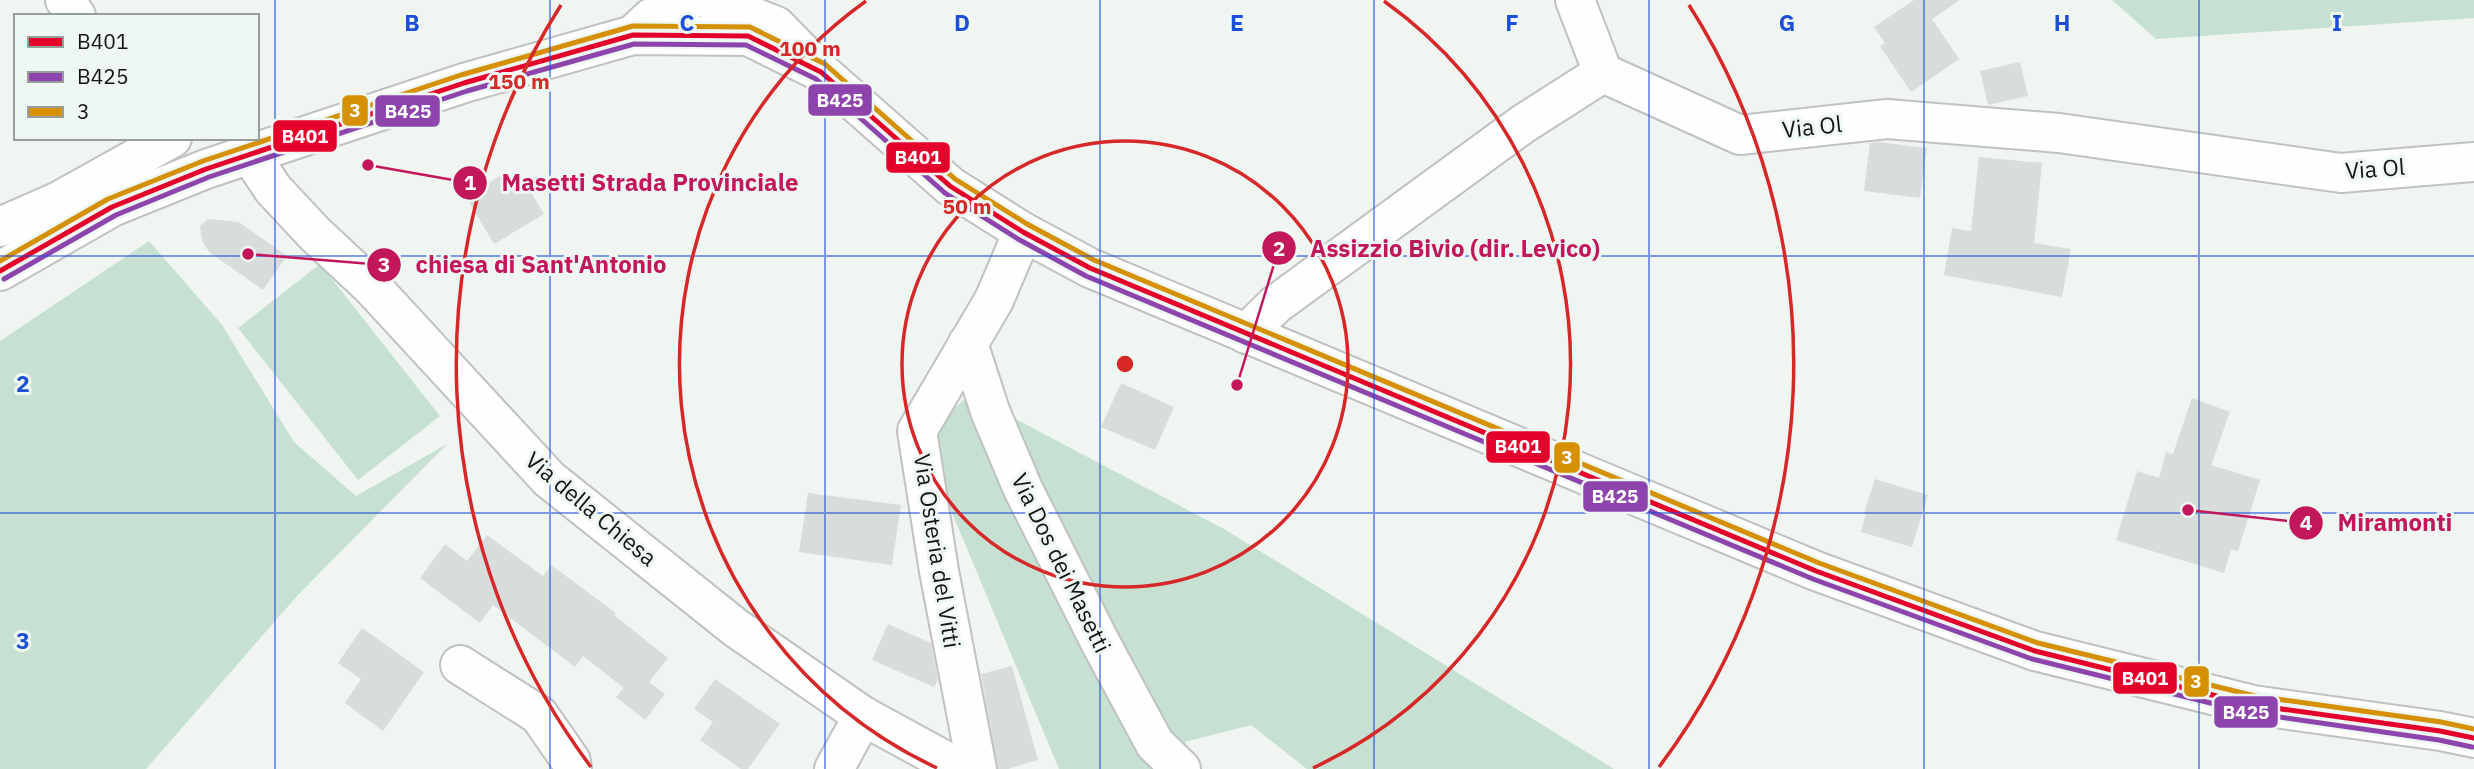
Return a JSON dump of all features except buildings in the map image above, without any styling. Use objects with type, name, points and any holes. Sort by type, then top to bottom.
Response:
[{"type":"street","points":[[634,35],[651,18],[690,0]]},
{"type":"street","points":[[711,0],[776,26],[821,72],[950,186],[1023,232],[1090,268],[1246,334],[1816,571],[2035,652],[2253,705],[2474,738]]},
{"type":"street","points":[[1246,334],[1275,305],[1523,124],[1603,73],[1575,0]]},
{"type":"street","points":[[0,271],[112,207],[206,169],[464,83],[634,35],[748,37],[821,72]]},
{"type":"street","name":"Via Ol","points":[[1603,73],[1740,135],[1887,119],[2059,133],[2342,173],[2474,162]]},
{"type":"street","points":[[0,227],[57,202],[168,140]]},
{"type":"street","points":[[183,140],[206,169]]},
{"type":"street","name":"Via della Chiesa","points":[[249,153],[274,189],[315,234],[371,286],[549,478],[736,628],[863,716],[960,769]]},
{"type":"street","name":"Via Osteria del Vitti","points":[[977,769],[939,571],[918,431],[994,300],[1023,232]]},
{"type":"street","name":"Via Dos dei Masetti","points":[[968,342],[990,411],[1047,539],[1155,744],[1181,769]]},
{"type":"street","points":[[460,665],[539,715],[570,761],[572,769]]},
{"type":"street","points":[[834,769],[863,716]]},
{"type":"green space","points":[[2112,0],[2474,0],[2474,18],[2156,39]]},
{"type":"green space","points":[[149,241],[222,325],[294,442],[356,496],[447,444],[297,596],[146,769],[0,769],[0,341]]},
{"type":"green space","points":[[320,264],[440,416],[358,480],[238,328]]},
{"type":"green space","points":[[970,395],[1224,529],[1614,769],[1307,769],[1251,725],[1185,742],[1199,769],[1059,769],[920,436]]},
{"type":"transit line","name":"3","points":[[0,261],[108,199],[203,161],[461,75],[633,26],[750,27],[825,64],[955,179],[1027,224],[1094,260],[1819,563],[2038,643],[2255,696],[2474,729]]},
{"type":"transit line","name":"B401","points":[[0,271],[112,207],[206,169],[464,83],[633,35],[748,36],[821,72],[950,186],[1023,232],[1090,268],[1816,571],[2035,651],[2253,705],[2474,738]]},
{"type":"transit line","name":"B425","points":[[4,279],[116,215],[209,177],[467,91],[634,44],[746,45],[816,79],[945,193],[1018,239],[1086,276],[1813,579],[2032,659],[2251,713],[2472,747]]},
{"type":"place","name":"Masetti Strada Provinciale","points":[[368,165]]},
{"type":"place","name":"chiesa di Sant'Antonio","points":[[248,254]]},
{"type":"place","name":"Assizzio Bivio (dir. Levico)","points":[[1237,385]]},
{"type":"place","name":"Miramonti","points":[[2188,510]]}]
